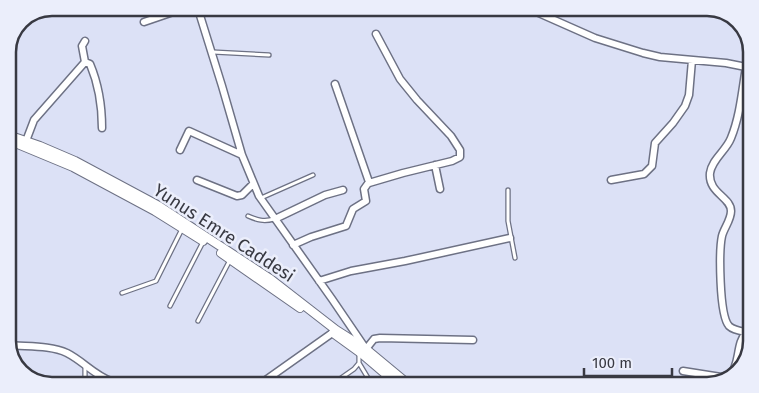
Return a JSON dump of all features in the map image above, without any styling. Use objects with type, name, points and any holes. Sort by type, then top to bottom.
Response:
[{"type":"street","points":[[144,22],[162,16]]},
{"type":"street","points":[[201,16],[242,156],[253,184],[260,198],[319,281],[362,350],[374,339],[380,338],[473,340]]},
{"type":"street","points":[[546,16],[611,44],[660,57],[726,63],[743,67]]},
{"type":"street","points":[[293,245],[346,226],[353,209],[366,201],[364,189],[370,183],[457,159],[461,154],[451,136],[407,88],[376,34]]},
{"type":"street","points":[[85,41],[82,46],[85,62]]},
{"type":"street","points":[[611,180],[640,175],[652,166],[655,143],[685,106],[689,95],[692,60]]},
{"type":"street","points":[[85,62],[90,64],[95,78],[102,117],[102,128]]},
{"type":"street","points":[[26,141],[34,120],[85,62]]},
{"type":"street","points":[[335,84],[370,183]]},
{"type":"street","points":[[743,94],[735,129],[730,141],[715,160],[710,175],[715,190],[727,202],[731,210],[720,250],[722,310],[730,327],[743,331]]},
{"type":"street","points":[[180,150],[190,131],[242,156]]},
{"type":"street","name":"Yunus Emre Caddesi","points":[[16,138],[75,161],[159,206],[269,278],[334,331]]},
{"type":"street","name":"Yunus Emre Caddesi","points":[[16,143],[73,167],[155,211],[230,260],[399,377]]},
{"type":"street","points":[[435,165],[440,189]]},
{"type":"street","points":[[197,180],[237,196],[242,195],[253,184]]},
{"type":"street","points":[[275,219],[325,195],[344,190]]},
{"type":"street","points":[[319,281],[351,271],[404,262],[510,238]]},
{"type":"street","points":[[270,377],[334,331]]},
{"type":"street","points":[[738,359],[743,337]]},
{"type":"street","points":[[16,345],[61,351],[86,366],[96,377]]},
{"type":"street","name":"Yunus Emre Caddesi","points":[[362,350],[390,377]]},
{"type":"street","points":[[683,370],[714,376]]},
{"type":"lane","points":[[212,52],[269,55]]},
{"type":"lane","points":[[260,198],[313,175]]},
{"type":"lane","points":[[508,190],[510,238],[515,258]]},
{"type":"lane","points":[[248,216],[260,221],[275,219]]},
{"type":"lane","points":[[122,293],[156,281],[182,229]]},
{"type":"lane","points":[[170,306],[203,242]]},
{"type":"lane","points":[[198,320],[230,260]]},
{"type":"lane","points":[[344,377],[359,363],[362,350]]},
{"type":"lane","points":[[359,363],[367,377]]},
{"type":"lane","points":[[85,377],[86,366]]}]
